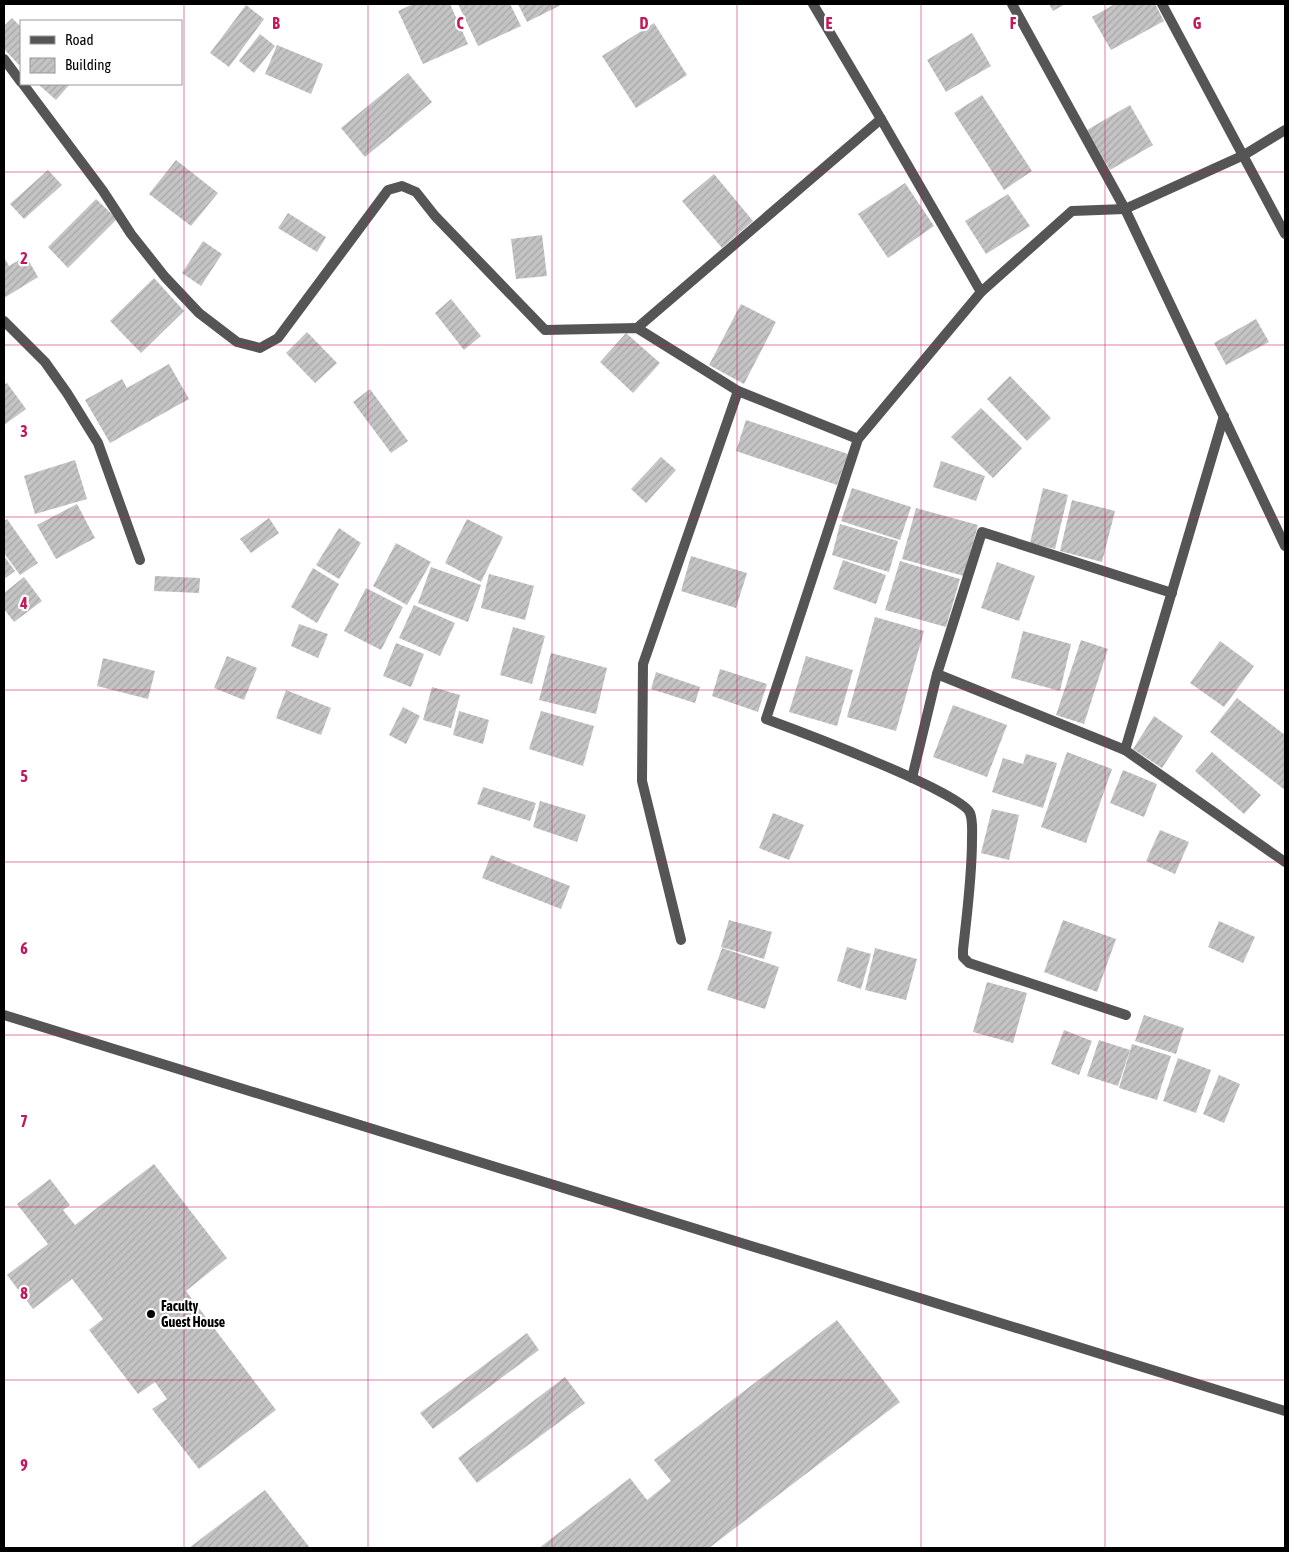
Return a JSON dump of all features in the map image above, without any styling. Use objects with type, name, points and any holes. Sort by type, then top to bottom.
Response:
[{"type":"street","points":[[812,4],[881,118],[981,292]]},
{"type":"street","points":[[1012,4],[1125,209],[1285,546]]},
{"type":"street","points":[[1162,4],[1285,234]]},
{"type":"street","points":[[4,59],[20,80]]},
{"type":"street","points":[[23,85],[165,278],[199,313],[237,342],[260,348],[278,338],[388,190],[402,186],[416,192],[435,216],[545,330],[637,328],[738,391],[858,439]]},
{"type":"street","points":[[637,328],[881,118]]},
{"type":"street","points":[[1126,1014],[969,963],[963,957],[972,871],[970,812],[961,803],[912,778],[766,718],[858,439],[981,292],[1072,211],[1125,209],[1244,155],[1285,130]]},
{"type":"street","points":[[4,321],[45,362],[98,442],[140,560]]},
{"type":"street","points":[[681,940],[642,781],[643,664],[738,391]]},
{"type":"street","points":[[1125,750],[1224,416]]},
{"type":"street","points":[[912,778],[937,674],[982,532],[1172,593]]},
{"type":"street","points":[[937,674],[1125,750],[1285,862]]},
{"type":"street","points":[[4,1015],[1285,1411]]},
{"type":"building","points":[[413,4],[450,4],[468,44],[423,64],[398,11]]},
{"type":"building","points":[[458,4],[510,4],[521,26],[478,46]]},
{"type":"building","points":[[518,4],[563,4],[527,22]]},
{"type":"building","points":[[1049,4],[1065,4],[1053,11]]},
{"type":"building","points":[[1115,4],[1155,4],[1164,21],[1111,50],[1092,17]]},
{"type":"building","points":[[246,5],[264,19],[229,67],[210,53]]},
{"type":"building","points":[[12,18],[20,26],[19,65],[4,49],[4,26]]},
{"type":"building","points":[[654,23],[687,75],[636,108],[602,56]]},
{"type":"building","points":[[972,33],[991,66],[946,92],[927,60]]},
{"type":"building","points":[[260,34],[275,46],[254,73],[239,61]]},
{"type":"building","points":[[277,45],[323,64],[311,94],[265,74]]},
{"type":"building","points":[[408,73],[432,102],[365,157],[341,128]]},
{"type":"building","points":[[39,85],[69,85],[56,100]]},
{"type":"building","points":[[982,95],[1032,171],[1004,190],[954,113]]},
{"type":"building","points":[[1130,105],[1153,145],[1110,170],[1087,130]]},
{"type":"building","points":[[176,160],[218,193],[191,226],[149,194]]},
{"type":"building","points":[[48,170],[62,185],[24,219],[10,204]]},
{"type":"building","points":[[714,174],[753,221],[722,248],[682,201]]},
{"type":"building","points":[[905,183],[934,226],[888,258],[858,214]]},
{"type":"building","points":[[1008,194],[1030,226],[986,254],[965,221]]},
{"type":"building","points":[[96,199],[117,219],[68,268],[48,247]]},
{"type":"building","points":[[288,213],[326,237],[317,252],[278,228]]},
{"type":"building","points":[[542,235],[547,276],[516,279],[511,239]]},
{"type":"building","points":[[203,241],[222,254],[201,286],[182,273]]},
{"type":"building","points":[[26,256],[38,277],[4,298],[4,257],[9,266]]},
{"type":"building","points":[[154,278],[184,311],[141,353],[110,321]]},
{"type":"building","points":[[451,299],[481,336],[464,350],[435,313]]},
{"type":"building","points":[[741,304],[776,322],[744,384],[709,365]]},
{"type":"building","points":[[1256,319],[1269,342],[1226,365],[1214,343]]},
{"type":"building","points":[[307,332],[337,363],[315,383],[286,353]]},
{"type":"building","points":[[626,333],[660,363],[633,393],[600,362]]},
{"type":"building","points":[[169,364],[189,399],[110,443],[85,400],[122,379],[127,388]]},
{"type":"building","points":[[1010,376],[1051,418],[1027,441],[987,399]]},
{"type":"building","points":[[7,383],[26,409],[4,425],[4,385]]},
{"type":"building","points":[[370,389],[408,441],[391,453],[353,402]]},
{"type":"building","points":[[981,408],[1022,448],[993,478],[951,437]]},
{"type":"building","points":[[746,420],[848,454],[837,485],[736,451]]},
{"type":"building","points":[[661,457],[676,470],[646,503],[631,489]]},
{"type":"building","points":[[75,460],[87,499],[35,514],[24,476]]},
{"type":"building","points":[[941,461],[985,476],[976,501],[933,487]]},
{"type":"building","points":[[852,488],[911,507],[900,540],[841,521]]},
{"type":"building","points":[[1043,488],[1068,495],[1055,549],[1030,543]]},
{"type":"building","points":[[1072,500],[1115,511],[1102,562],[1060,551]]},
{"type":"building","points":[[77,504],[95,538],[56,559],[37,525]]},
{"type":"building","points":[[916,508],[978,525],[964,576],[902,559]]},
{"type":"building","points":[[269,518],[279,533],[251,553],[240,539]]},
{"type":"building","points":[[7,519],[38,563],[20,575],[4,553],[4,521]]},
{"type":"building","points":[[467,519],[503,537],[481,582],[445,563]]},
{"type":"building","points":[[840,524],[898,541],[889,572],[832,555]]},
{"type":"building","points":[[339,528],[361,543],[339,579],[316,565]]},
{"type":"building","points":[[396,543],[431,562],[407,605],[373,586]]},
{"type":"building","points":[[4,556],[15,571],[4,579]]},
{"type":"building","points":[[691,556],[747,573],[736,608],[681,591]]},
{"type":"building","points":[[843,560],[886,575],[876,604],[833,589]]},
{"type":"building","points":[[900,561],[960,579],[946,627],[885,610]]},
{"type":"building","points":[[997,562],[1035,576],[1019,621],[981,608]]},
{"type":"building","points":[[431,567],[481,585],[468,622],[418,603]]},
{"type":"building","points":[[313,568],[339,584],[317,623],[291,607]]},
{"type":"building","points":[[489,574],[534,586],[525,620],[481,608]]},
{"type":"building","points":[[155,576],[200,578],[199,593],[154,591]]},
{"type":"building","points":[[24,577],[42,601],[14,622],[4,609],[4,593]]},
{"type":"building","points":[[366,588],[403,607],[381,650],[344,631]]},
{"type":"building","points":[[414,605],[455,623],[440,656],[399,638]]},
{"type":"building","points":[[875,617],[924,631],[896,731],[847,717]]},
{"type":"building","points":[[299,624],[328,634],[318,658],[291,646]]},
{"type":"building","points":[[513,627],[545,636],[532,684],[500,675]]},
{"type":"building","points":[[1023,631],[1071,644],[1060,691],[1011,678]]},
{"type":"building","points":[[1081,640],[1108,649],[1084,724],[1056,715]]},
{"type":"building","points":[[1220,641],[1254,666],[1224,707],[1190,683]]},
{"type":"building","points":[[396,643],[424,654],[411,687],[383,676]]},
{"type":"building","points":[[551,653],[607,668],[596,714],[539,700]]},
{"type":"building","points":[[227,656],[257,668],[244,700],[214,688]]},
{"type":"building","points":[[806,656],[853,670],[837,726],[789,712]]},
{"type":"building","points":[[103,658],[155,671],[148,699],[97,686]]},
{"type":"building","points":[[720,669],[767,684],[758,712],[712,696]]},
{"type":"building","points":[[656,672],[700,687],[695,703],[651,689]]},
{"type":"building","points":[[432,687],[460,695],[451,728],[423,720]]},
{"type":"building","points":[[286,690],[331,708],[321,735],[276,718]]},
{"type":"building","points":[[1237,698],[1285,735],[1285,790],[1210,732]]},
{"type":"building","points":[[953,705],[1007,725],[987,777],[933,757]]},
{"type":"building","points":[[403,707],[420,716],[406,744],[389,735]]},
{"type":"building","points":[[459,711],[489,720],[483,744],[453,735]]},
{"type":"building","points":[[541,711],[594,726],[583,766],[529,749]]},
{"type":"building","points":[[1154,716],[1183,736],[1162,768],[1133,749]]},
{"type":"building","points":[[1067,752],[1112,769],[1086,843],[1041,827]]},
{"type":"building","points":[[1212,752],[1261,795],[1244,814],[1195,771]]},
{"type":"building","points":[[1026,754],[1057,763],[1043,808],[992,792],[1003,758],[1023,764]]},
{"type":"building","points":[[1123,770],[1157,784],[1144,817],[1110,803]]},
{"type":"building","points":[[483,787],[536,803],[530,821],[477,804]]},
{"type":"building","points":[[540,801],[586,815],[577,842],[533,827]]},
{"type":"building","points":[[992,809],[1019,815],[1009,860],[981,853]]},
{"type":"building","points":[[773,813],[804,825],[789,860],[759,848]]},
{"type":"building","points":[[1160,830],[1189,842],[1175,874],[1146,861]]},
{"type":"building","points":[[491,855],[570,886],[561,909],[482,878]]},
{"type":"building","points":[[729,920],[772,932],[764,959],[721,947]]},
{"type":"building","points":[[1063,920],[1116,939],[1097,992],[1044,972]]},
{"type":"building","points":[[1219,921],[1255,937],[1243,963],[1208,947]]},
{"type":"building","points":[[847,947],[871,954],[861,989],[837,981]]},
{"type":"building","points":[[722,948],[779,967],[765,1009],[707,990]]},
{"type":"building","points":[[875,948],[917,959],[906,1000],[865,990]]},
{"type":"building","points":[[987,982],[1027,993],[1013,1043],[973,1032]]},
{"type":"building","points":[[1144,1015],[1184,1028],[1176,1054],[1135,1041]]},
{"type":"building","points":[[1064,1030],[1092,1041],[1079,1075],[1051,1064]]},
{"type":"building","points":[[1099,1040],[1130,1050],[1118,1086],[1087,1076]]},
{"type":"building","points":[[1132,1044],[1171,1056],[1157,1100],[1119,1088]]},
{"type":"building","points":[[1178,1058],[1211,1070],[1196,1113],[1163,1101]]},
{"type":"building","points":[[1219,1075],[1240,1084],[1224,1123],[1203,1114]]},
{"type":"building","name":"Faculty Guest House","points":[[154,1164],[227,1258],[186,1291],[276,1410],[199,1469],[152,1409],[167,1399],[155,1382],[138,1394],[89,1330],[103,1319],[72,1279],[33,1309],[7,1275],[48,1244],[17,1204],[50,1179],[70,1205],[63,1210],[75,1225]]},
{"type":"building","points":[[837,1320],[900,1402],[709,1548],[539,1548],[630,1478],[647,1500],[671,1481],[654,1460]]},
{"type":"building","points":[[527,1333],[539,1350],[433,1429],[420,1413]]},
{"type":"building","points":[[565,1377],[585,1403],[477,1483],[458,1458]]},
{"type":"building","points":[[265,1490],[310,1548],[189,1548]]},
{"type":"place","name":"Faculty Guest House","points":[[151,1314]]}]
